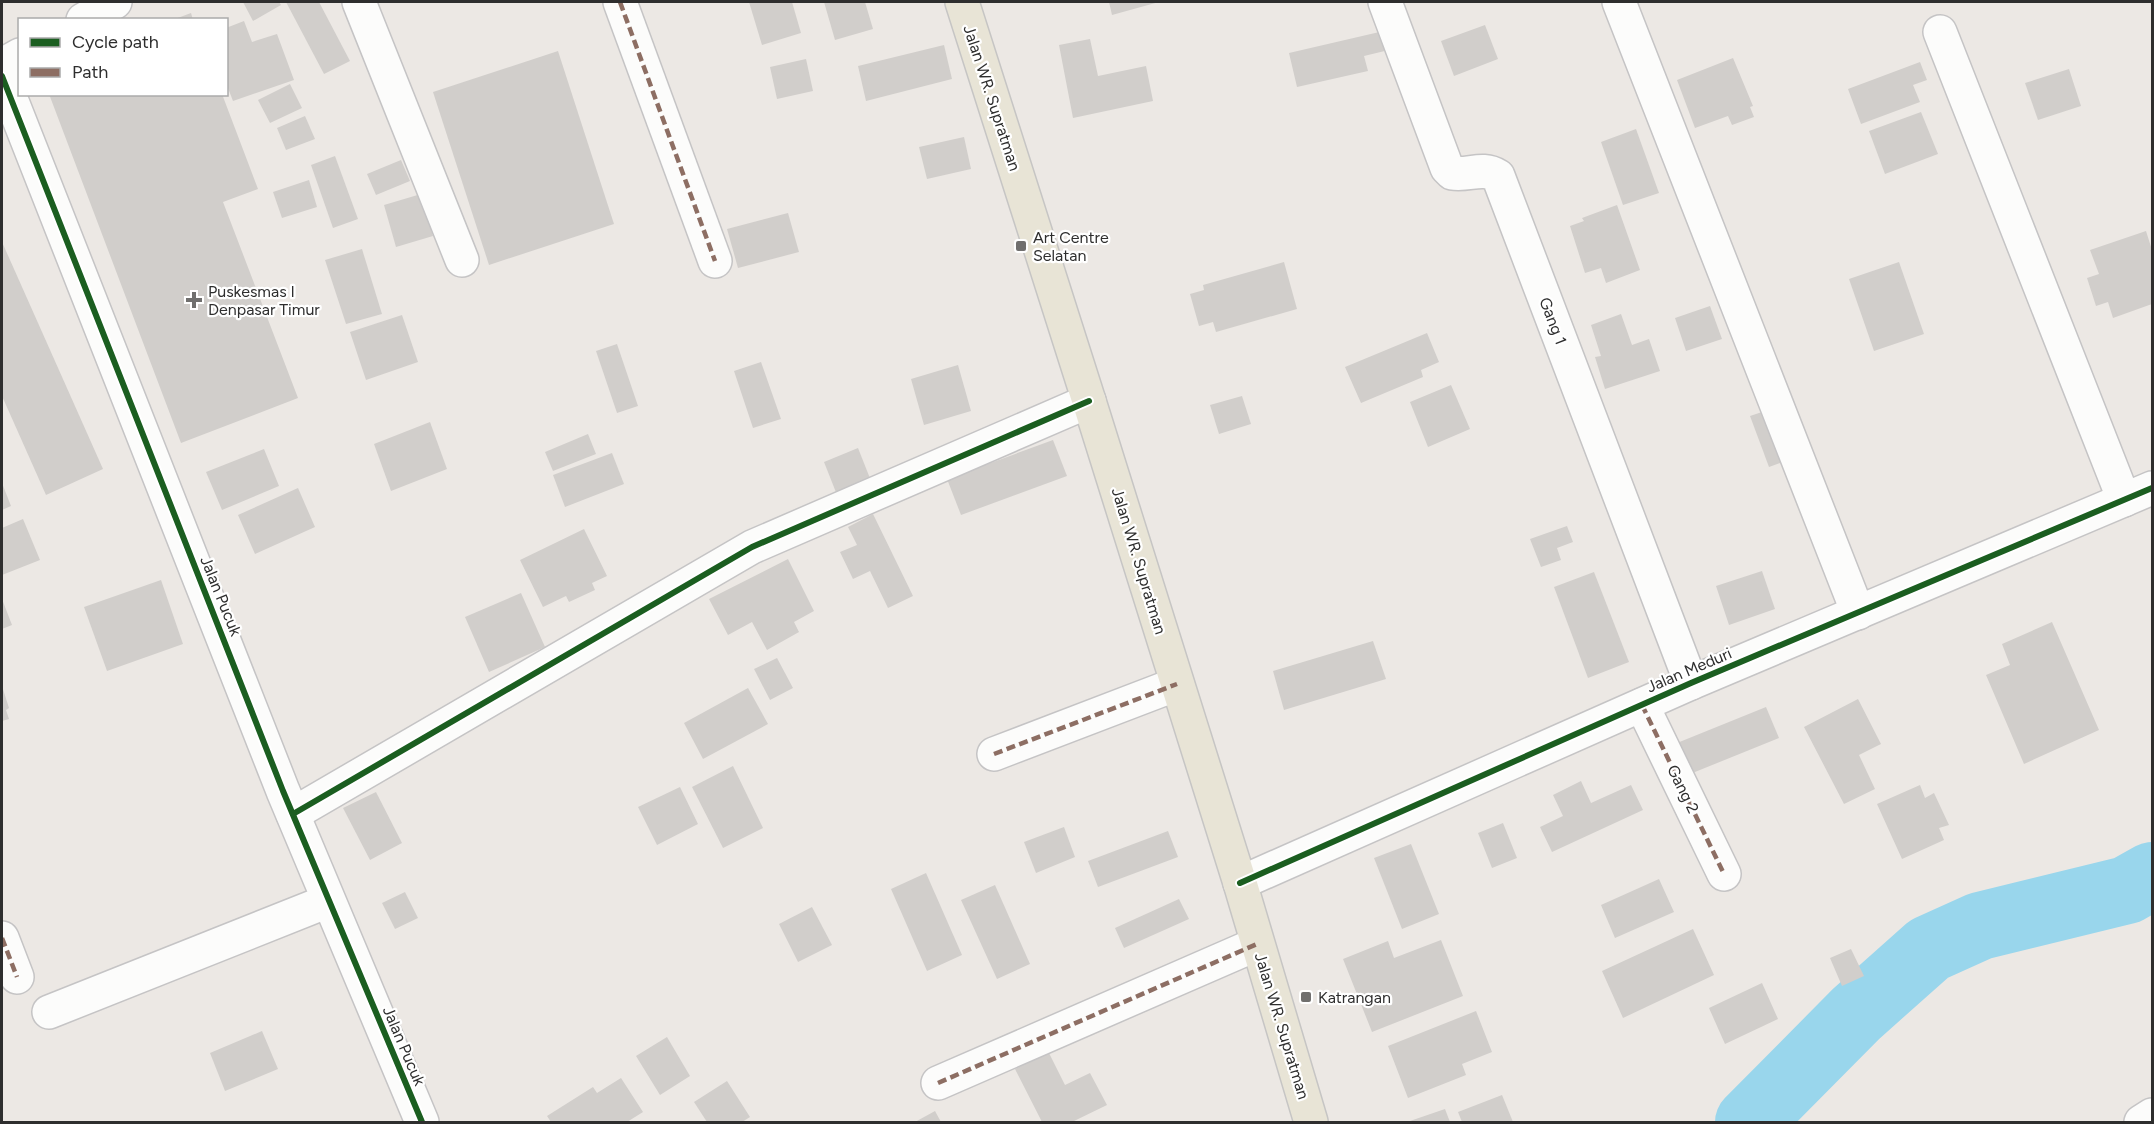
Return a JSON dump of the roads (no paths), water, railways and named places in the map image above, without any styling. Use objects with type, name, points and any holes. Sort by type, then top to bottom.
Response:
[{"type":"main road","name":"Jalan WR. Supratman","points":[[962,2],[1240,883],[1311,1122]]},
{"type":"street","points":[[87,18],[115,2]]},
{"type":"street","points":[[358,2],[462,260]]},
{"type":"street","points":[[620,2],[715,261]]},
{"type":"street","name":"Gang 1","points":[[1385,2],[1447,168],[1452,173],[1483,170],[1498,176],[1691,683]]},
{"type":"street","points":[[1620,2],[1858,613]]},
{"type":"street","points":[[1941,32],[2138,494]]},
{"type":"street","points":[[2,66],[18,56]]},
{"type":"street","name":"Jalan Pucuk","points":[[2,76],[293,814],[422,1122]]},
{"type":"street","points":[[293,814],[752,547],[1089,401]]},
{"type":"street","name":"Jalan Meduri","points":[[1240,883],[1691,683],[2138,494]]},
{"type":"street","points":[[994,754],[1177,684]]},
{"type":"street","name":"Gang 2","points":[[1642,705],[1724,874]]},
{"type":"street","points":[[49,1012],[328,901]]},
{"type":"street","points":[[2,938],[17,977]]},
{"type":"street","points":[[938,1083],[1257,944]]},
{"type":"street","points":[[2141,1122],[2152,1115]]},
{"type":"waterway","points":[[1749,1122],[1856,1014],[1929,949],[1980,926],[2127,890],[2152,876]]},
{"type":"place","name":"Art Centre Selatan","points":[[1021,246]]},
{"type":"place","name":"Puskesmas I Denpasar Timur","points":[[194,300]]},
{"type":"place","name":"Katrangan","points":[[1306,997]]}]
